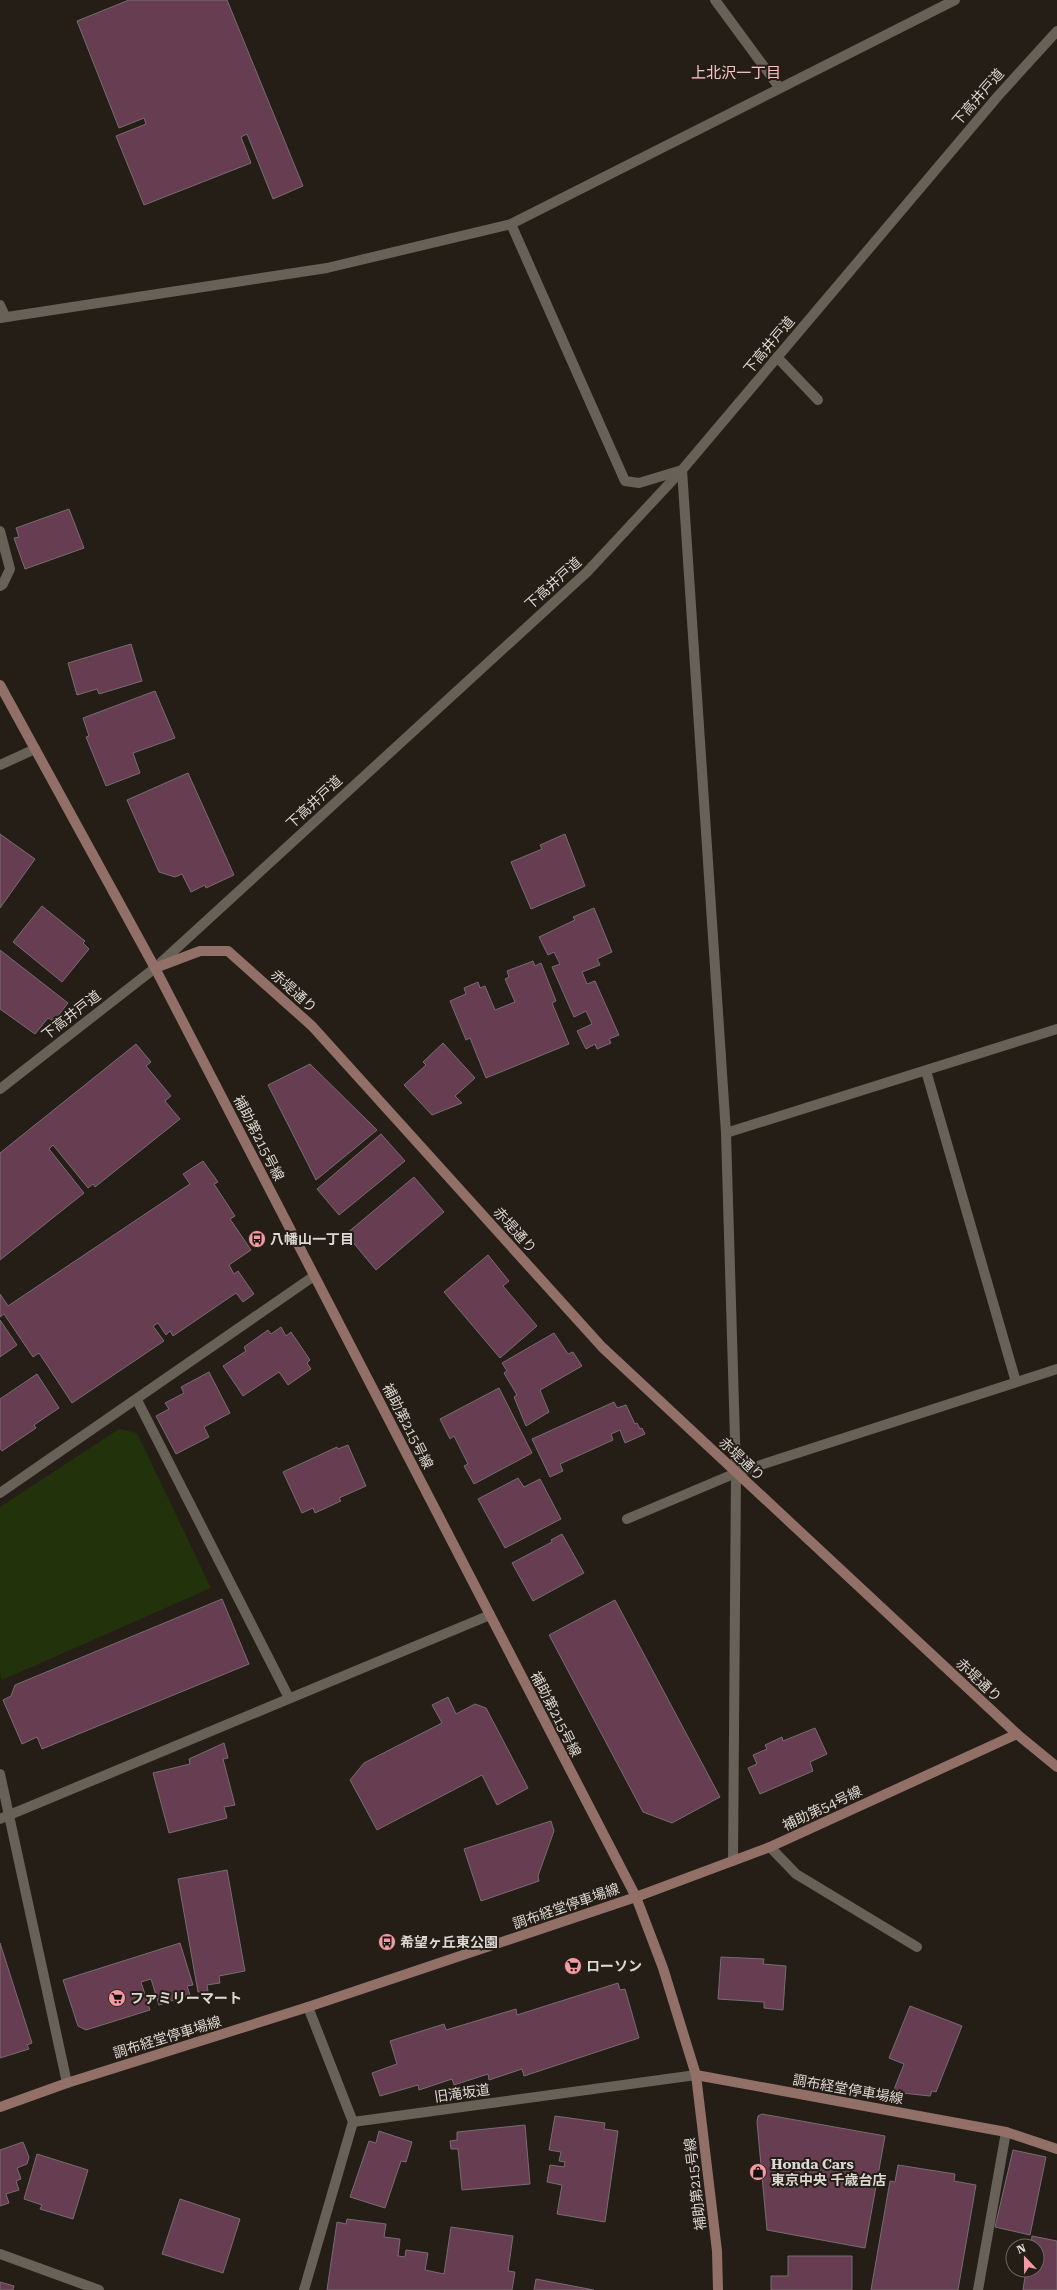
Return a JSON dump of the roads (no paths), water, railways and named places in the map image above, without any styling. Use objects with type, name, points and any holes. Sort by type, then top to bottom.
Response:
[{"type":"street","points":[[715,0],[779,87]]},
{"type":"street","points":[[0,305],[2,317],[327,268],[511,224],[779,87],[955,0]]},
{"type":"street","name":"下高井戸道","points":[[0,1089],[155,968],[587,572],[682,470],[998,96],[1057,31]]},
{"type":"street","points":[[511,224],[625,481],[639,483],[682,470],[726,1133],[736,1473],[733,1861]]},
{"type":"street","points":[[776,357],[818,400]]},
{"type":"street","points":[[0,531],[10,569],[3,584],[0,586]]},
{"type":"street","points":[[0,685],[155,968]]},
{"type":"street","points":[[0,765],[35,749]]},
{"type":"street","name":"赤堤通り","points":[[155,968],[200,951],[228,951],[312,1026],[602,1347],[1017,1734],[1057,1767]]},
{"type":"street","name":"補助第215号線","points":[[155,968],[636,1897]]},
{"type":"street","points":[[726,1133],[1057,1030]]},
{"type":"street","points":[[926,1070],[1016,1382]]},
{"type":"street","points":[[0,1493],[137,1400],[314,1276]]},
{"type":"street","points":[[627,1519],[736,1473],[1057,1369]]},
{"type":"street","points":[[137,1400],[289,1698]]},
{"type":"street","points":[[4,1818],[490,1615]]},
{"type":"street","name":"補助第54号線","points":[[636,1897],[770,1847],[1017,1734]]},
{"type":"street","points":[[0,1774],[4,1818],[67,2083]]},
{"type":"street","points":[[770,1847],[796,1874],[917,1947]]},
{"type":"street","name":"調布経堂停車場線","points":[[0,2107],[67,2083],[308,2007],[636,1897],[665,1975],[696,2075],[1006,2132],[1057,2149]]},
{"type":"street","points":[[304,2290],[353,2122],[308,2007]]},
{"type":"street","name":"補助第215号線","points":[[696,2075],[717,2252],[718,2290]]},
{"type":"street","name":"旧滝坂道","points":[[353,2122],[696,2075]]},
{"type":"street","points":[[978,2290],[1006,2132]]},
{"type":"street","points":[[0,2254],[99,2290]]},
{"type":"place","name":"八幡山一丁目","points":[[257,1239]]},
{"type":"place","name":"希望ヶ丘東公園","points":[[387,1942]]},
{"type":"place","name":"ローソン","points":[[573,1966]]},
{"type":"place","name":"ファミリーマート","points":[[117,1998]]},
{"type":"place","name":"Honda Cars 東京中央 千歳台店","points":[[758,2172]]},
{"type":"district","name":"上北沢一丁目","points":[[736,73]]}]
